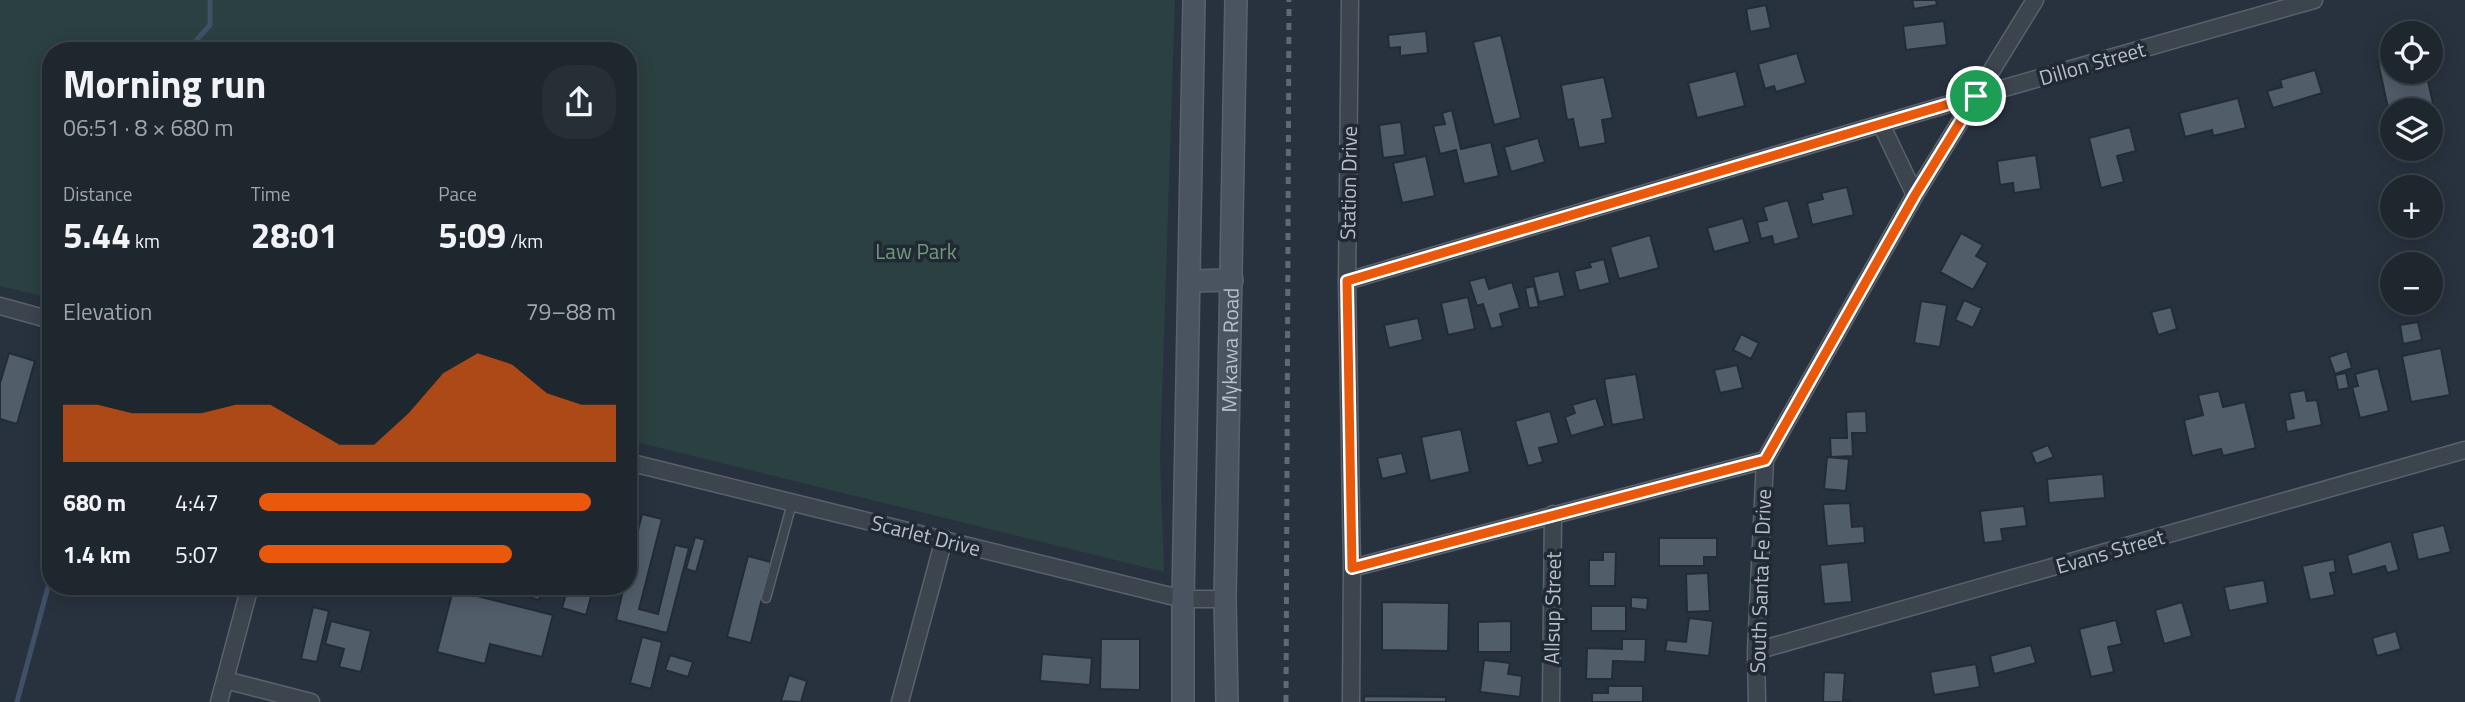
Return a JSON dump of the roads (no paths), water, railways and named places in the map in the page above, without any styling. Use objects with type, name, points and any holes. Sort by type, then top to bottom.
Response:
[{"type":"main road","name":"Mykawa Road","points":[[1183,702],[1182,599],[1194,0]]},
{"type":"main road","name":"Mykawa Road","points":[[1227,702],[1225,598],[1236,0]]},
{"type":"main road","points":[[1190,281],[1232,280]]},
{"type":"street","name":"Station Drive","points":[[1350,0],[1347,281],[1352,702]]},
{"type":"street","points":[[1352,568],[1765,460],[1915,195],[2035,0]]},
{"type":"street","name":"Dillon Street","points":[[1347,281],[1976,96],[2314,0]]},
{"type":"street","points":[[1881,124],[1915,195]]},
{"type":"street","points":[[0,306],[42,318]]},
{"type":"street","name":"Evans Street","points":[[1756,651],[2465,450]]},
{"type":"street","name":"South Santa Fe Drive","points":[[1757,702],[1756,651],[1765,460]]},
{"type":"street","name":"Scarlet Drive","points":[[637,463],[1182,599],[1225,598]]},
{"type":"street","name":"Allsup Street","points":[[1551,702],[1553,514]]},
{"type":"street","points":[[901,702],[944,538]]},
{"type":"street","points":[[219,702],[248,595]]},
{"type":"street","points":[[225,680],[312,702]]},
{"type":"lane","points":[[766,598],[792,503]]},
{"type":"waterway","points":[[195,42],[210,25],[210,0]]},
{"type":"waterway","points":[[17,702],[46,595]]},
{"type":"railway","points":[[1286,702],[1289,0]]},
{"type":"park label","name":"Law Park","points":[[916,251]]}]
